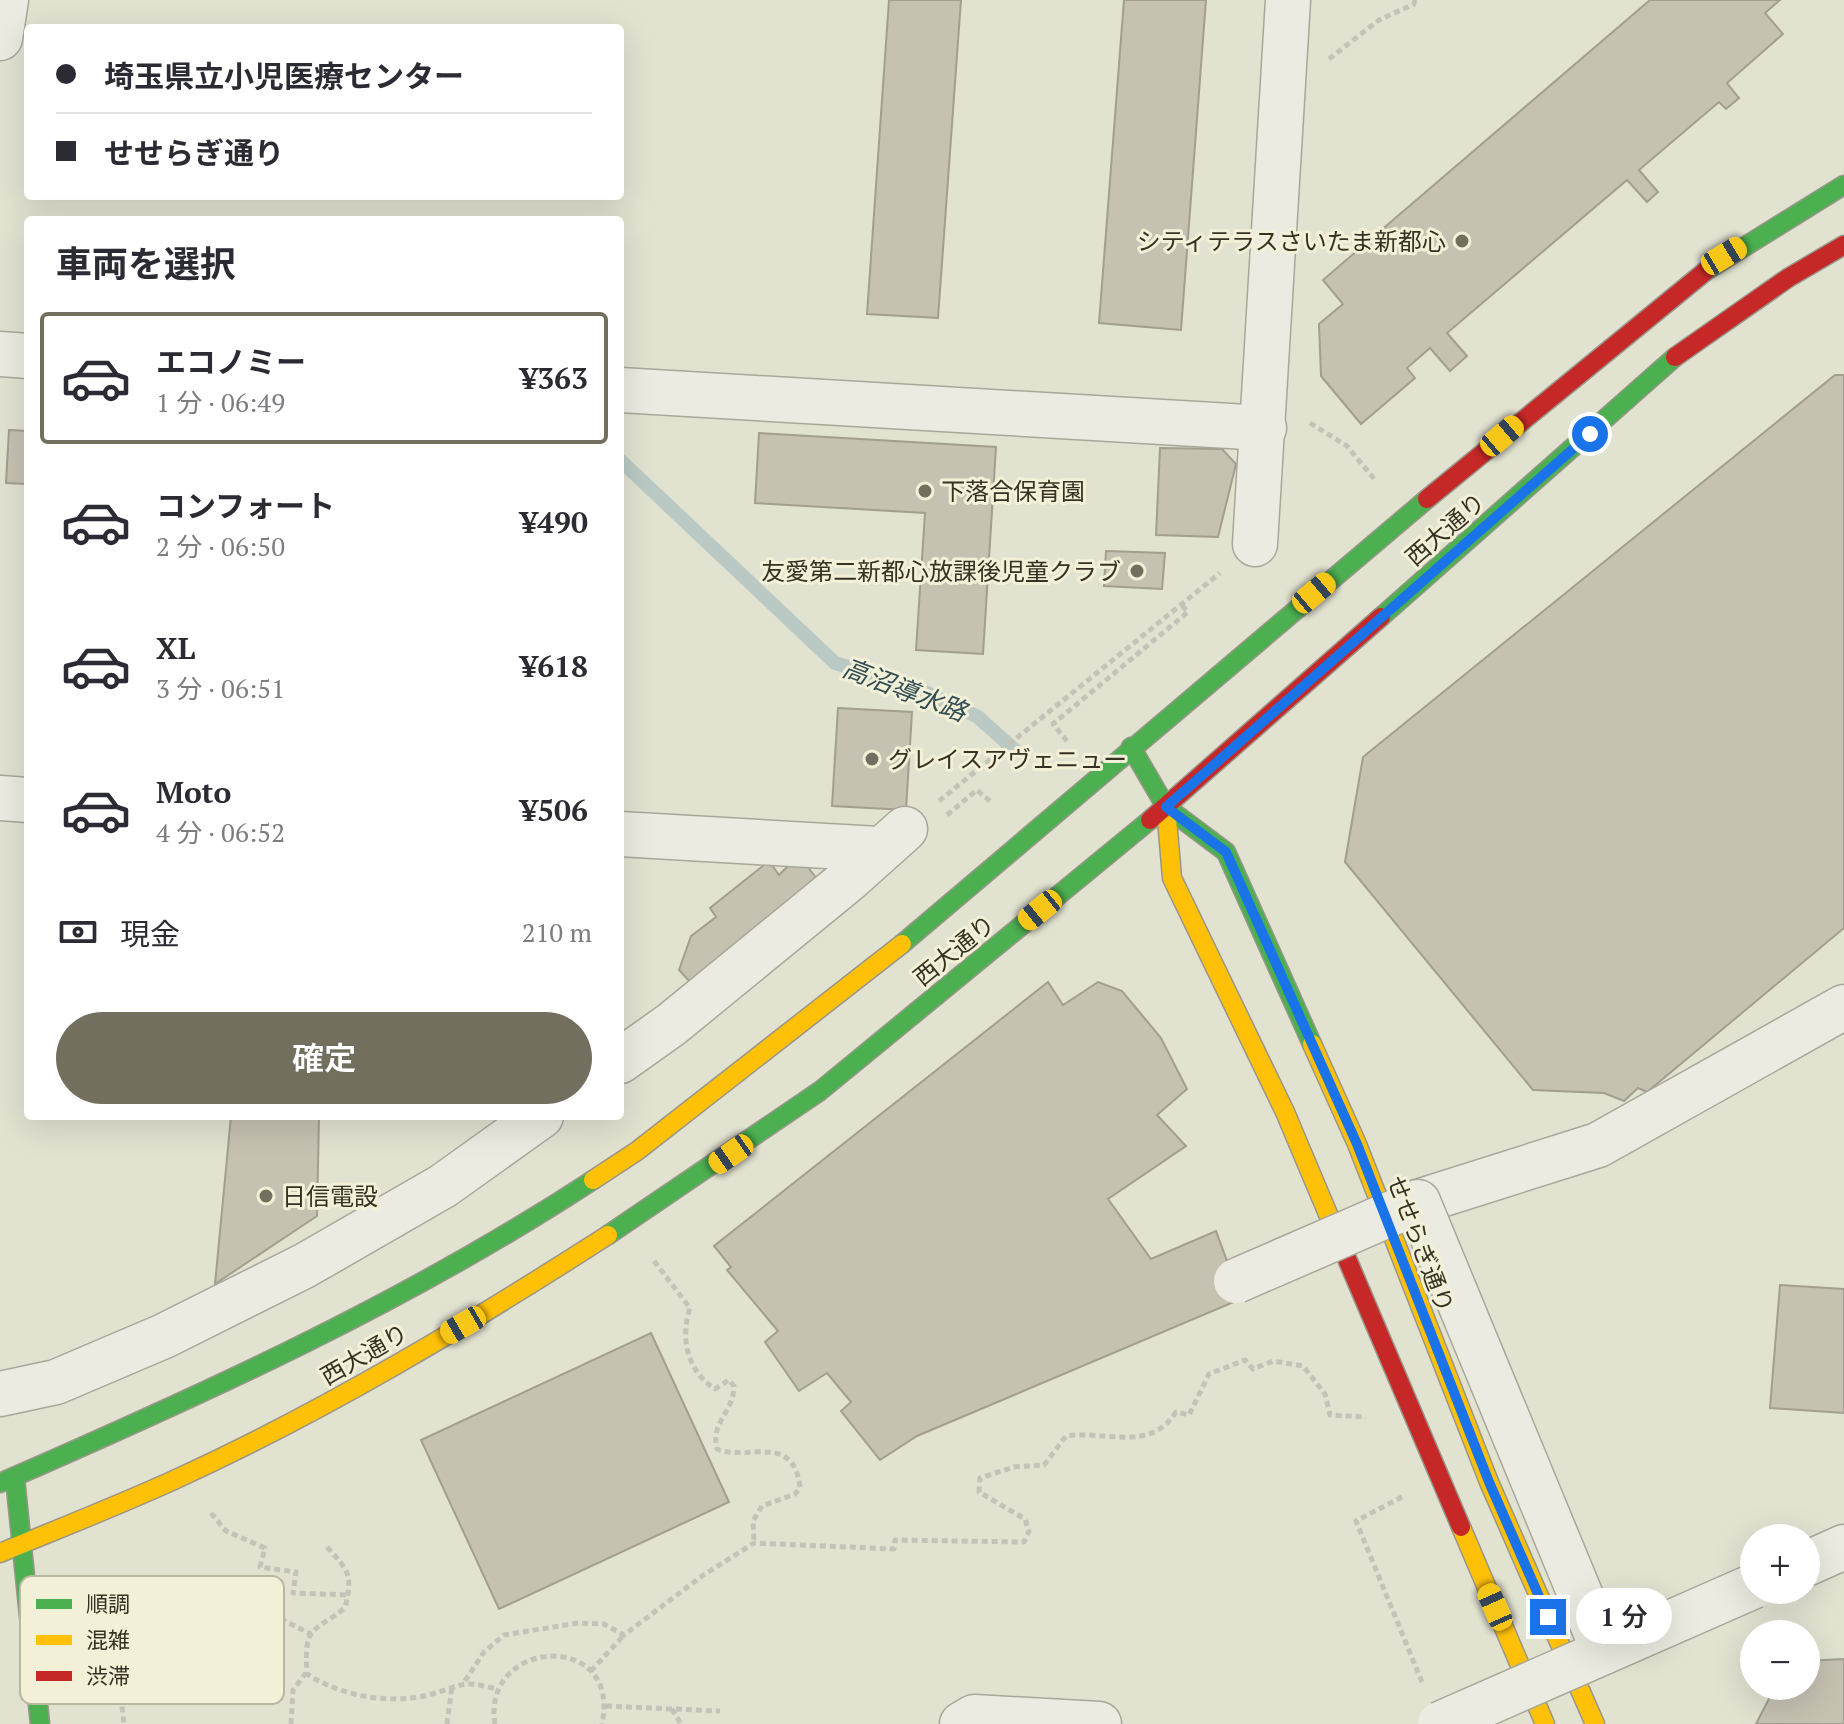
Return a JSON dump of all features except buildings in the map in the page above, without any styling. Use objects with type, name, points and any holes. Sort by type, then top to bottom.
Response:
[{"type":"street","points":[[0,38],[6,0]]},
{"type":"street","points":[[1255,544],[1283,426],[1288,0]]},
{"type":"street","name":"西大通り","points":[[8,1481],[199,1396],[391,1299],[512,1233],[612,1168],[744,1071],[899,946],[1572,377],[1724,256],[1844,185]]},
{"type":"street","name":"西大通り","points":[[0,1553],[22,1547],[174,1480],[341,1396],[512,1297],[686,1185],[820,1091],[1166,807],[1678,355],[1788,278],[1844,245]]},
{"type":"street","points":[[0,354],[24,356]]},
{"type":"street","points":[[624,390],[1283,426]]},
{"type":"street","name":"せせらぎ通り","points":[[1131,747],[1166,807],[1226,852],[1357,1144],[1489,1482],[1595,1724]]},
{"type":"street","points":[[0,798],[24,800]]},
{"type":"street","name":"せせらぎ通り","points":[[1166,807],[1172,878],[1285,1112],[1545,1724]]},
{"type":"street","points":[[624,834],[892,839]]},
{"type":"street","points":[[624,1058],[695,1005],[848,880],[892,839]]},
{"type":"street","points":[[1236,1281],[1418,1202],[1598,1145],[1844,1007]]},
{"type":"street","points":[[0,1394],[56,1382],[164,1336],[304,1266],[443,1186],[535,1120]]},
{"type":"street","points":[[1418,1202],[1604,1652]]},
{"type":"street","points":[[8,1481],[25,1576]]},
{"type":"street","points":[[1820,1558],[1844,1547]]},
{"type":"street","points":[[1438,1719],[1604,1652],[1740,1592]]},
{"type":"street","points":[[38,1704],[40,1724]]},
{"type":"street","points":[[962,1724],[974,1717],[1099,1724]]},
{"type":"path","points":[[1316,65],[1343,51],[1379,20],[1414,4],[1415,0]]},
{"type":"path","points":[[1283,426],[1311,423],[1347,446],[1375,480]]},
{"type":"path","points":[[892,839],[1255,544]]},
{"type":"path","points":[[1067,741],[1053,724],[1188,612],[1181,604]]},
{"type":"path","points":[[654,1261],[690,1308],[686,1345],[695,1373],[715,1389],[729,1380],[734,1386],[731,1408],[717,1424],[714,1436],[717,1449],[727,1453],[753,1449],[773,1452],[793,1466],[798,1477],[800,1488],[795,1494],[771,1499],[762,1506],[753,1521],[754,1543]]},
{"type":"path","points":[[591,1671],[624,1635],[702,1576],[754,1543],[894,1549],[895,1540],[1024,1542],[1029,1531],[1025,1519],[979,1492],[980,1478],[1014,1467],[1044,1465],[1066,1436],[1104,1434],[1136,1439],[1156,1432],[1176,1412],[1189,1415],[1209,1374],[1245,1360],[1253,1369],[1273,1361],[1303,1366],[1325,1394],[1330,1415],[1372,1417]]},
{"type":"path","points":[[1406,1496],[1356,1521],[1438,1719]]},
{"type":"path","points":[[207,1508],[226,1531],[265,1548],[260,1567],[296,1572],[293,1593],[348,1595]]},
{"type":"path","points":[[291,1723],[293,1690],[307,1673],[306,1646],[314,1626],[345,1608],[348,1595],[351,1580],[345,1566],[327,1547]]},
{"type":"path","points":[[284,1621],[311,1634]]},
{"type":"path","points":[[465,1681],[484,1652],[504,1635],[578,1623],[604,1624],[624,1635]]},
{"type":"path","points":[[495,1724],[493,1711],[497,1689],[515,1668],[533,1657],[558,1654],[575,1660],[591,1671],[602,1686],[606,1706],[602,1724]]},
{"type":"path","points":[[307,1673],[358,1696],[394,1700],[432,1694],[465,1681],[497,1689]]},
{"type":"path","points":[[447,1724],[452,1686]]},
{"type":"path","points":[[122,1704],[124,1724]]},
{"type":"path","points":[[606,1706],[720,1711]]},
{"type":"path","points":[[672,1708],[681,1724]]},
{"type":"waterway","name":"高沼導水路","points":[[624,464],[835,663],[921,690],[978,717],[1016,751]]},
{"type":"traffic: fast","points":[[1707,270],[1844,185]]},
{"type":"traffic: fast","points":[[1381,617],[1675,357]]},
{"type":"traffic: fast","points":[[902,944],[1427,499]]},
{"type":"traffic: fast","points":[[1131,747],[1166,807],[1226,852],[1312,1044]]},
{"type":"traffic: fast","points":[[608,1235],[820,1091],[1150,820]]},
{"type":"traffic: fast","points":[[0,1483],[303,1344],[451,1266],[593,1180]]},
{"type":"traffic: fast","points":[[15,1478],[25,1576]]},
{"type":"traffic: fast","points":[[38,1704],[40,1724]]},
{"type":"traffic: slow","points":[[1166,807],[1172,878],[1285,1112],[1336,1233]]},
{"type":"traffic: slow","points":[[593,1180],[637,1151],[902,944]]},
{"type":"traffic: slow","points":[[1312,1044],[1357,1144],[1489,1482],[1595,1724]]},
{"type":"traffic: slow","points":[[0,1553],[153,1490],[286,1425],[449,1334],[608,1235]]},
{"type":"traffic: slow","points":[[1461,1527],[1545,1724]]},
{"type":"traffic: jam","points":[[1675,357],[1788,278],[1844,245]]},
{"type":"traffic: jam","points":[[1427,499],[1707,270]]},
{"type":"traffic: jam","points":[[1150,820],[1381,617]]},
{"type":"traffic: jam","points":[[1336,1233],[1461,1527]]},
{"type":"place","name":"シティテラスさいたま新都心","points":[[1462,241]]},
{"type":"place","name":"下落合保育園","points":[[925,491]]},
{"type":"place","name":"友愛第二新都心放課後児童クラブ","points":[[1137,571]]},
{"type":"place","name":"グレイスアヴェニュー","points":[[872,759]]},
{"type":"place","name":"日信電設","points":[[266,1196]]},
{"type":"route","points":[[1548,1617],[1489,1482],[1357,1144],[1226,852],[1166,807],[1590,434]]}]
